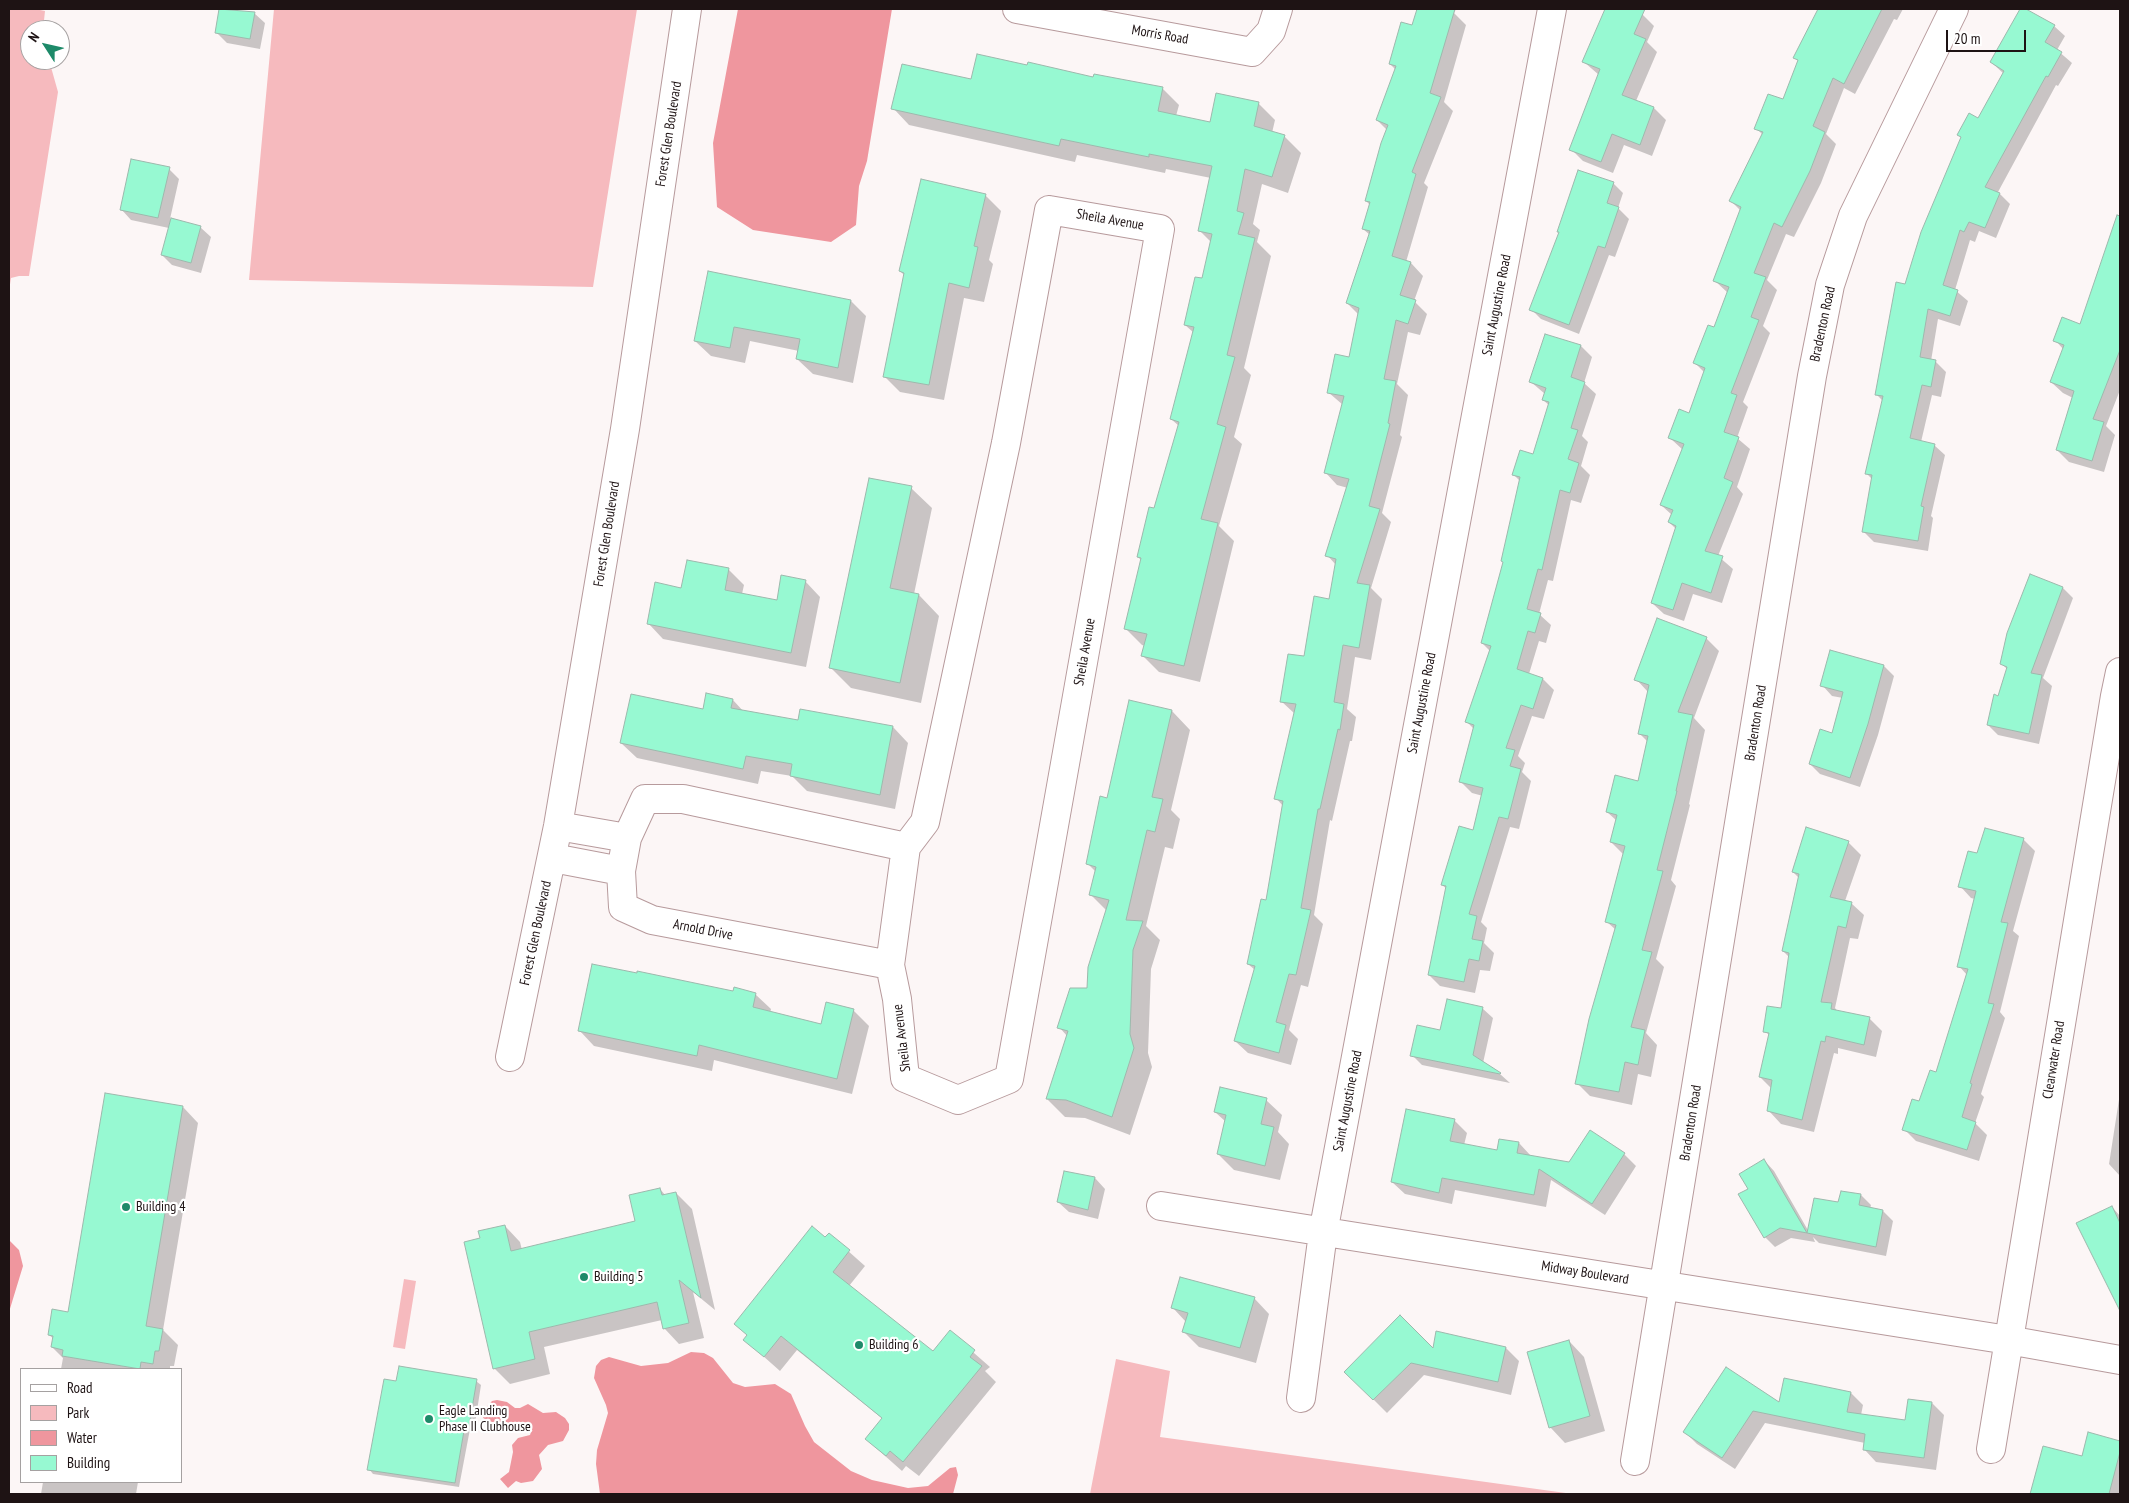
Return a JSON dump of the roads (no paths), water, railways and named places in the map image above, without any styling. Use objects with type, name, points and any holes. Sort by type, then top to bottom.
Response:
[{"type":"street","name":"Forest Glen Boulevard","points":[[510,1057],[553,858],[625,429],[688,9]]},
{"type":"street","name":"Morris Road","points":[[1018,9],[1252,52],[1271,31],[1278,9]]},
{"type":"street","name":"Saint Augustine Road","points":[[1301,1398],[1323,1233],[1552,9]]},
{"type":"street","name":"Bradenton Road","points":[[1634,1461],[1808,396],[1830,285],[1853,216],[1954,9]]},
{"type":"street","name":"Sheila Avenue","points":[[1049,210],[1160,229],[1009,1078],[958,1100],[905,1078],[897,999],[890,965],[906,847],[925,822],[1006,443],[1049,210]]},
{"type":"street","name":"Clearwater Road","points":[[1991,1448],[2120,672]]},
{"type":"street","points":[[553,858],[621,871],[627,838],[645,799],[683,799],[906,847]]},
{"type":"street","points":[[558,826],[627,838]]},
{"type":"street","name":"Arnold Drive","points":[[621,871],[623,907],[652,920],[890,965]]},
{"type":"street","name":"Midway Boulevard","points":[[1161,1206],[2008,1340],[2120,1360]]},
{"type":"water","points":[[738,9],[892,9],[867,161],[859,186],[856,225],[831,242],[753,230],[717,207],[713,143]]},
{"type":"water","points":[[9,1240],[19,1250],[23,1266],[9,1312]]},
{"type":"water","points":[[691,1352],[704,1353],[713,1358],[733,1383],[745,1387],[775,1384],[791,1394],[814,1442],[851,1471],[872,1480],[908,1488],[928,1486],[950,1468],[956,1467],[958,1475],[953,1494],[600,1494],[596,1464],[597,1450],[608,1413],[594,1378],[596,1366],[601,1360],[609,1357],[641,1366],[668,1363]]},
{"type":"water","points":[[492,1401],[507,1402],[515,1408],[528,1404],[543,1413],[556,1412],[565,1418],[569,1424],[569,1430],[563,1441],[548,1445],[539,1455],[542,1469],[533,1481],[521,1483],[516,1481],[508,1488],[500,1479],[509,1472],[513,1452],[512,1445],[518,1438],[530,1435],[531,1432],[528,1428],[515,1430],[508,1427],[499,1431],[488,1427],[483,1417],[483,1411]]},
{"type":"place","name":"Building 4","points":[[126,1207]]},
{"type":"place","name":"Building 5","points":[[584,1277]]},
{"type":"place","name":"Building 6","points":[[859,1345]]},
{"type":"place","name":"Eagle Landing Phase II Clubhouse","points":[[429,1419]]}]
